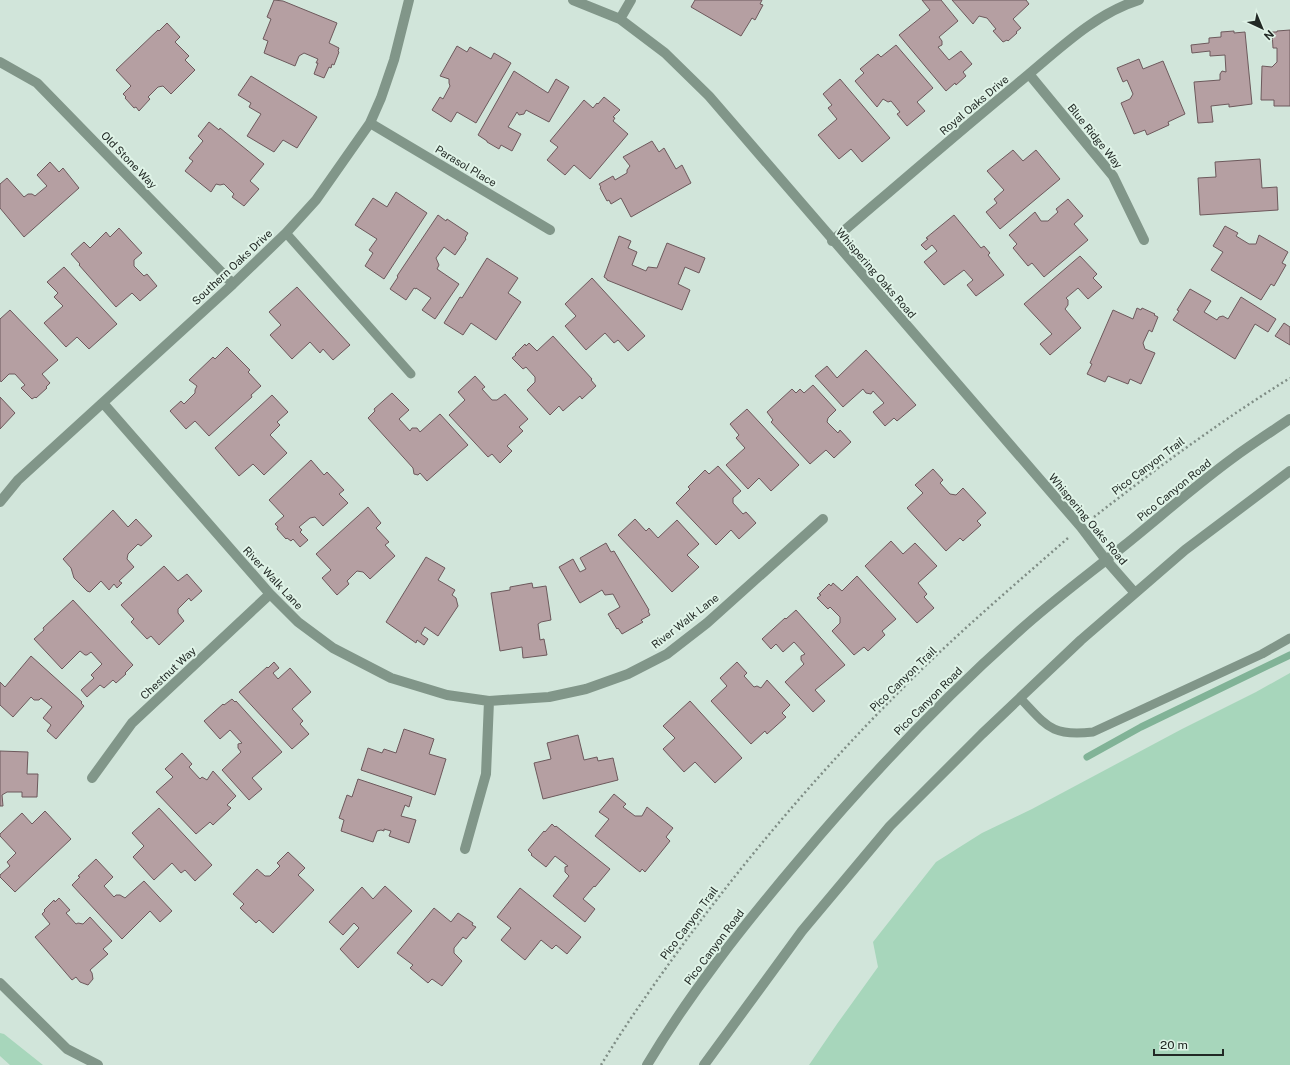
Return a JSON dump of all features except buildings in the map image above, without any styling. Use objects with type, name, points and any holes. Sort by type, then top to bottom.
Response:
[{"type":"street","name":"Southern Oaks Drive","points":[[0,502],[18,480],[233,284],[286,233],[316,200],[370,123],[381,98],[392,66],[409,0]]},
{"type":"street","name":"Whispering Oaks Road","points":[[573,0],[620,18],[665,53],[709,96],[832,241],[1081,527],[1106,560],[1136,593]]},
{"type":"street","points":[[620,18],[631,0]]},
{"type":"street","name":"Royal Oaks Drive","points":[[832,241],[955,135],[1089,24],[1131,2],[1139,0]]},
{"type":"street","name":"Old Stone Way","points":[[0,62],[38,83],[233,284]]},
{"type":"street","name":"Blue Ridge Way","points":[[1029,74],[1113,176],[1144,240]]},
{"type":"street","name":"Parasol Place","points":[[370,123],[550,230]]},
{"type":"street","name":"River Walk Lane","points":[[103,403],[270,594],[298,622],[333,648],[391,678],[447,695],[489,701],[549,697],[586,689],[628,674],[667,654],[707,622],[823,519]]},
{"type":"street","name":"Pico Canyon Road","points":[[647,1065],[663,1038],[713,967],[769,896],[828,826],[888,759],[952,693],[1019,630],[1233,458],[1290,419]]},
{"type":"street","points":[[704,1065],[802,931],[890,826],[982,734],[1082,640],[1185,550],[1290,471]]},
{"type":"street","name":"Chestnut Way","points":[[92,778],[132,723],[270,594]]},
{"type":"street","points":[[464,850],[486,774],[489,701]]},
{"type":"street","points":[[0,983],[67,1049],[98,1065]]},
{"type":"lane","points":[[286,233],[411,374]]},
{"type":"lane","points":[[1020,698],[1046,725],[1054,730],[1077,734],[1093,732],[1262,654],[1290,638]]},
{"type":"path","name":"Pico Canyon Trail","points":[[601,1065],[666,968],[721,893],[778,823],[833,760],[907,684],[973,622],[1081,527],[1198,439],[1290,378]]},
{"type":"green space","points":[[1290,673],[1290,1065],[809,1065],[878,967],[873,942],[936,862],[982,833],[1032,809]]},
{"type":"green space","points":[[0,1033],[4,1034],[43,1065],[10,1065],[0,1056]]},
{"type":"waterway","points":[[1087,757],[1141,727],[1290,655]]}]
